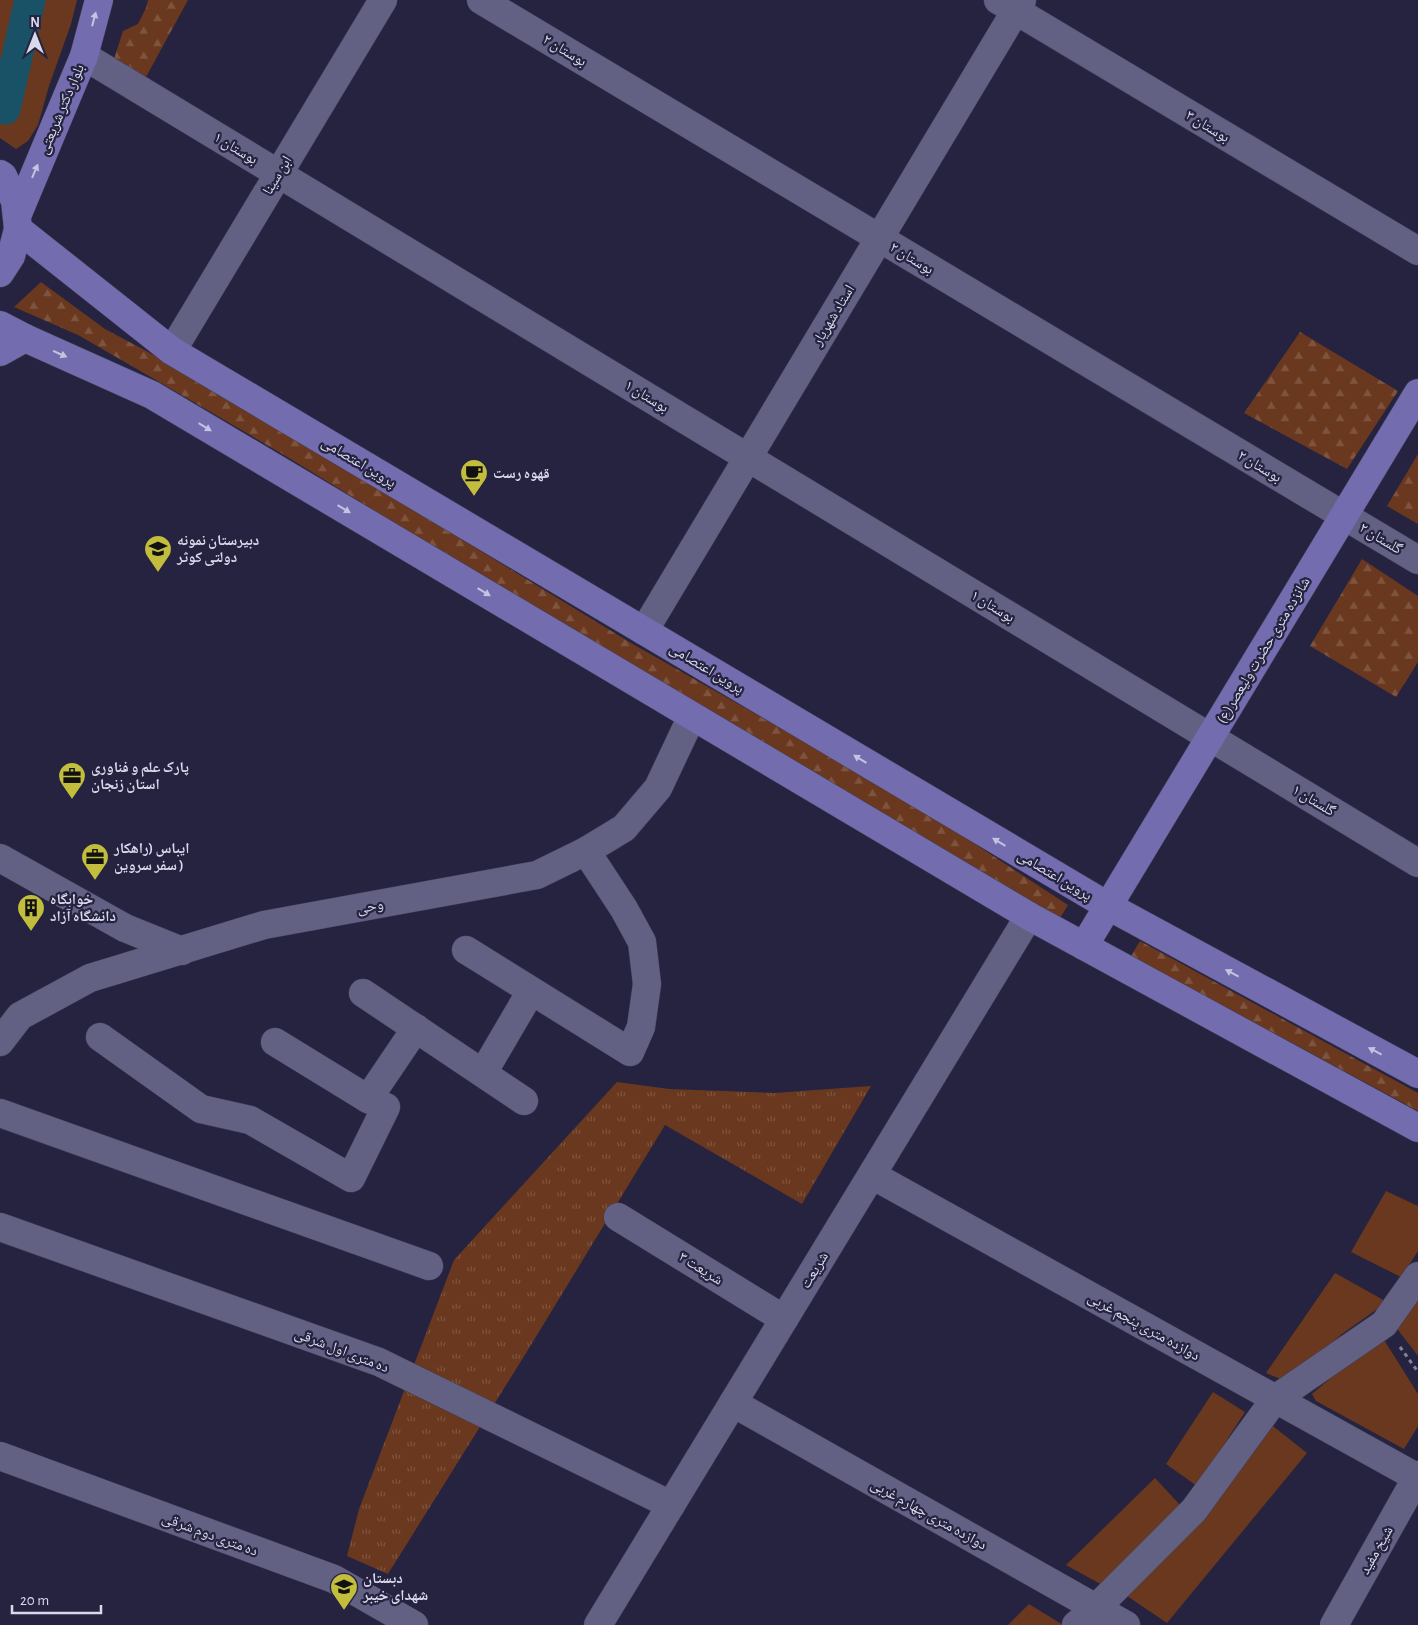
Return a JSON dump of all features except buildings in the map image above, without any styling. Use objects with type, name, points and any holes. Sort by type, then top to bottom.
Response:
[{"type":"main road","name":"بلوار دکتر شریعتی","points":[[0,273],[11,256],[17,222],[84,56],[99,0]]},
{"type":"main road","points":[[0,174],[3,176],[15,201],[17,222]]},
{"type":"main road","name":"پروین اعتصامی","points":[[17,222],[172,351],[1108,906],[1418,1074]]},
{"type":"main road","points":[[0,325],[152,395],[1029,916],[1418,1128]]},
{"type":"main road","points":[[0,352],[25,338]]},
{"type":"main road","name":"شانزده متری حضرت ولیعصر(ع)","points":[[1084,946],[1418,393]]},
{"type":"street","name":"ابن سینا","points":[[172,351],[383,0]]},
{"type":"street","name":"بوستان ۲","points":[[481,0],[1344,516]]},
{"type":"street","name":"استاد شهریار","points":[[644,631],[879,238],[1011,4]]},
{"type":"street","name":"بوستان ۳","points":[[1011,4],[1418,251]]},
{"type":"street","name":"بوستان ۱","points":[[84,56],[1210,737]]},
{"type":"street","name":"گلستان ۲","points":[[1344,516],[1418,560]]},
{"type":"street","name":"وحی","points":[[0,1042],[20,1016],[90,978],[264,925],[537,875],[586,851],[624,828],[658,788],[692,716]]},
{"type":"street","name":"گلستان ۱","points":[[1210,737],[1418,863]]},
{"type":"street","points":[[466,950],[630,1052],[641,1027],[647,984],[642,942],[624,909],[586,851]]},
{"type":"street","points":[[0,858],[126,928],[182,951]]},
{"type":"street","name":"شریعت","points":[[598,1625],[1029,916]]},
{"type":"street","points":[[483,1073],[531,991]]},
{"type":"street","points":[[363,992],[524,1101]]},
{"type":"street","points":[[368,1099],[416,1028]]},
{"type":"street","points":[[100,1037],[201,1109],[250,1120],[351,1178],[386,1107],[368,1099],[275,1042]]},
{"type":"street","points":[[0,1113],[429,1266]]},
{"type":"street","name":"دوازده متری پنجم غربی","points":[[872,1175],[1418,1477]]},
{"type":"street","name":"شریعت ۳","points":[[618,1217],[784,1319]]},
{"type":"street","name":"ده متری اول شرقی","points":[[0,1227],[378,1362],[671,1505]]},
{"type":"street","points":[[1086,1616],[1194,1510],[1275,1399],[1384,1324],[1418,1276]]},
{"type":"street","name":"دوازده متری چهارم غربی","points":[[733,1403],[1086,1616],[1126,1625]]},
{"type":"street","name":"ده متری دوم شرقی","points":[[0,1456],[334,1579],[414,1625]]},
{"type":"street","name":"شیخ مفید","points":[[1334,1625],[1418,1477]]},
{"type":"green space","points":[[0,0],[77,0],[38,125],[28,141],[16,149],[0,138]]},
{"type":"green space","points":[[148,0],[188,0],[146,77],[114,59],[123,31],[138,24]]},
{"type":"green space","points":[[41,282],[105,329],[150,353],[371,484],[631,643],[946,825],[1068,905],[1059,920],[542,613],[284,455],[78,335],[14,307]]},
{"type":"green space","points":[[1300,332],[1398,391],[1347,469],[1244,413]]},
{"type":"green space","points":[[1418,454],[1418,524],[1387,506]]},
{"type":"green space","points":[[1362,559],[1418,596],[1418,662],[1396,697],[1310,646]]},
{"type":"green space","points":[[1140,941],[1418,1093],[1418,1111],[1131,956]]},
{"type":"green space","points":[[617,1082],[669,1089],[774,1093],[871,1086],[802,1204],[665,1125],[388,1574],[347,1556],[359,1509],[454,1260]]},
{"type":"green space","points":[[1386,1191],[1418,1206],[1418,1251],[1401,1277],[1351,1252]]},
{"type":"green space","points":[[1335,1273],[1387,1302],[1342,1334],[1288,1382],[1266,1373]]},
{"type":"green space","points":[[1418,1300],[1418,1356],[1395,1326]]},
{"type":"green space","points":[[1381,1335],[1418,1394],[1418,1426],[1404,1449],[1316,1401],[1312,1394]]},
{"type":"green space","points":[[1213,1392],[1245,1412],[1197,1486],[1166,1464]]},
{"type":"green space","points":[[1269,1423],[1307,1453],[1167,1623],[1127,1596]]},
{"type":"green space","points":[[1155,1478],[1180,1505],[1106,1587],[1066,1565]]},
{"type":"green space","points":[[1029,1604],[1063,1625],[1008,1625]]},
{"type":"waterway","points":[[5,109],[30,0]]},
{"type":"place","name":"قهوه رست","points":[[474,497]]},
{"type":"place","name":"دبیرستان نمونه دولتی کوثر","points":[[158,573]]},
{"type":"place","name":"پارک علم و فناوری استان زنجان","points":[[72,800]]},
{"type":"place","name":"ایباس (راهکار سفر سروین )","points":[[95,881]]},
{"type":"place","name":"خوابگاه دانشگاه آزاد","points":[[31,932]]},
{"type":"place","name":"دبستان شهدای خیبر","points":[[344,1611]]}]
